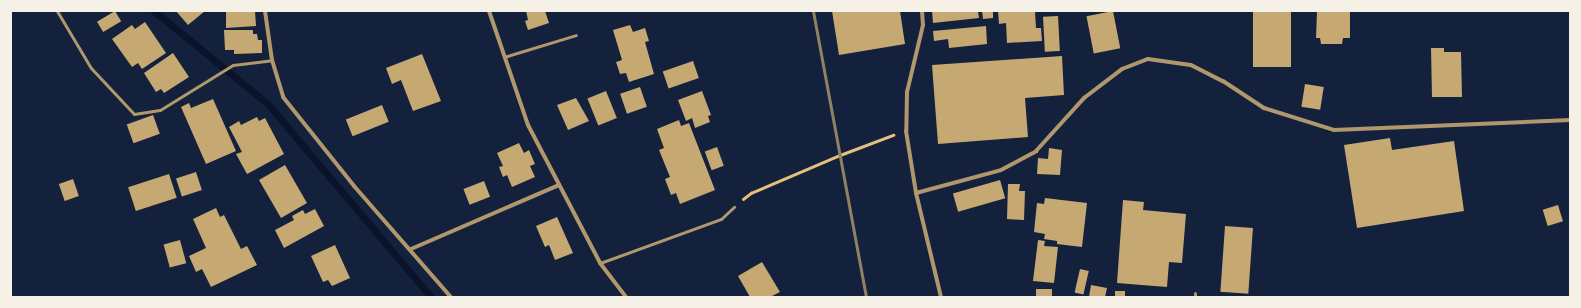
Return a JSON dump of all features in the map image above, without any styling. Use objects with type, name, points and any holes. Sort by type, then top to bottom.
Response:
[{"type":"street","points":[[265,11],[272,60],[283,97],[354,186],[411,248],[451,297]]},
{"type":"street","points":[[489,11],[528,125],[600,263],[626,297]]},
{"type":"street","points":[[922,11],[923,25],[907,92],[906,131],[916,193],[941,297]]},
{"type":"street","points":[[916,193],[1001,170],[1036,151],[1084,98],[1122,69],[1148,60],[1191,65],[1223,81],[1264,108],[1334,130],[1570,120]]},
{"type":"street","points":[[411,248],[559,185]]},
{"type":"lane","points":[[57,11],[91,68],[134,114],[160,110],[233,65],[272,60]]},
{"type":"lane","points":[[504,57],[576,35]]},
{"type":"lane","points":[[600,263],[721,219],[734,207]]},
{"type":"path","points":[[734,207],[751,193],[840,155],[906,131]]},
{"type":"building","points":[[115,11],[121,21],[103,32],[97,22]]},
{"type":"building","points":[[176,11],[205,11],[188,25]]},
{"type":"building","points":[[226,11],[255,11],[256,26],[226,28]]},
{"type":"building","points":[[526,11],[545,11],[549,23],[528,30],[525,21],[528,20]]},
{"type":"building","points":[[832,11],[900,11],[905,44],[839,55]]},
{"type":"building","points":[[932,11],[978,11],[979,18],[933,23]]},
{"type":"building","points":[[982,11],[993,11],[993,18],[983,19]]},
{"type":"building","points":[[998,11],[1035,11],[1036,28],[1041,28],[1042,41],[1007,43],[1006,23],[999,24]]},
{"type":"building","points":[[1113,11],[1120,48],[1094,53],[1086,16]]},
{"type":"building","points":[[1253,11],[1291,11],[1291,67],[1253,67]]},
{"type":"building","points":[[1317,11],[1350,11],[1350,38],[1343,38],[1342,44],[1321,44],[1320,38],[1316,38]]},
{"type":"building","points":[[1058,16],[1060,51],[1045,52],[1043,17]]},
{"type":"building","points":[[145,22],[166,53],[142,69],[138,63],[132,67],[112,39],[132,25],[135,29]]},
{"type":"building","points":[[630,25],[633,32],[645,28],[649,41],[645,42],[654,74],[629,82],[626,73],[620,74],[616,62],[622,60],[613,30]]},
{"type":"building","points":[[986,26],[987,44],[949,48],[948,39],[934,41],[933,31]]},
{"type":"building","points":[[224,30],[253,30],[253,34],[257,34],[258,40],[262,40],[262,53],[234,54],[234,50],[225,50]]},
{"type":"building","points":[[1431,48],[1444,48],[1444,52],[1461,52],[1462,97],[1432,97]]},
{"type":"building","points":[[173,53],[189,77],[164,93],[161,89],[156,92],[144,73]]},
{"type":"building","points":[[422,54],[441,101],[413,111],[401,80],[392,84],[386,68]]},
{"type":"building","points":[[1062,56],[1064,95],[1025,98],[1028,137],[938,144],[932,65]]},
{"type":"building","points":[[693,61],[699,78],[669,88],[663,71]]},
{"type":"building","points":[[1305,84],[1324,87],[1320,110],[1301,107]]},
{"type":"building","points":[[640,87],[647,107],[627,114],[620,94]]},
{"type":"building","points":[[606,91],[617,118],[598,125],[587,98]]},
{"type":"building","points":[[702,91],[711,115],[708,116],[710,122],[695,128],[692,118],[686,121],[678,100]]},
{"type":"building","points":[[576,98],[589,121],[568,130],[557,105]]},
{"type":"building","points":[[213,99],[236,151],[206,164],[181,107],[189,103],[191,108]]},
{"type":"building","points":[[382,105],[389,122],[353,136],[346,120]]},
{"type":"building","points":[[153,115],[160,134],[134,143],[127,125]]},
{"type":"building","points":[[257,117],[259,121],[265,118],[284,154],[247,174],[236,154],[242,152],[229,127],[239,121],[241,125]]},
{"type":"building","points":[[679,120],[681,126],[689,123],[715,190],[680,204],[676,193],[671,195],[665,179],[670,177],[659,150],[664,148],[657,129]]},
{"type":"building","points":[[1390,138],[1392,150],[1454,141],[1464,211],[1357,228],[1344,145]]},
{"type":"building","points":[[519,143],[524,153],[529,150],[535,164],[530,166],[535,177],[512,187],[507,175],[503,177],[499,167],[503,166],[497,153]]},
{"type":"building","points":[[717,147],[724,166],[712,170],[705,151]]},
{"type":"building","points":[[1049,148],[1062,150],[1060,175],[1037,174],[1038,158],[1048,159]]},
{"type":"building","points":[[285,165],[307,203],[281,218],[259,180]]},
{"type":"building","points":[[196,172],[202,190],[182,197],[176,178]]},
{"type":"building","points":[[169,174],[177,198],[136,211],[128,187]]},
{"type":"building","points":[[73,179],[79,196],[65,201],[59,184]]},
{"type":"building","points":[[1000,180],[1005,198],[958,212],[953,194]]},
{"type":"building","points":[[484,181],[490,197],[470,205],[463,189]]},
{"type":"building","points":[[1008,184],[1020,184],[1019,191],[1025,191],[1024,220],[1007,219]]},
{"type":"building","points":[[1045,198],[1087,203],[1082,247],[1057,244],[1057,241],[1044,239],[1045,234],[1034,232],[1037,203],[1044,204]]},
{"type":"building","points":[[1123,200],[1144,202],[1143,210],[1186,214],[1182,263],[1169,262],[1167,287],[1117,283]]},
{"type":"building","points":[[1558,205],[1563,221],[1548,226],[1543,210]]},
{"type":"building","points":[[216,208],[220,217],[224,215],[241,249],[247,246],[257,265],[211,287],[202,269],[196,272],[189,256],[206,248],[193,219]]},
{"type":"building","points":[[315,209],[324,226],[284,248],[275,230],[294,220],[292,216],[303,210],[305,214]]},
{"type":"building","points":[[557,217],[573,253],[555,260],[549,245],[545,247],[536,226]]},
{"type":"building","points":[[1225,226],[1253,228],[1248,294],[1220,292]]},
{"type":"building","points":[[180,240],[186,263],[170,268],[164,244]]},
{"type":"building","points":[[1038,240],[1045,241],[1044,246],[1058,247],[1054,283],[1033,281]]},
{"type":"building","points":[[335,245],[350,278],[332,286],[328,280],[323,282],[311,256]]},
{"type":"building","points":[[762,262],[780,292],[770,297],[750,297],[738,276]]},
{"type":"building","points":[[1080,269],[1089,271],[1083,294],[1075,292]]},
{"type":"building","points":[[1091,285],[1107,288],[1105,297],[1089,297]]},
{"type":"building","points":[[1036,289],[1052,289],[1052,297],[1036,297]]},
{"type":"building","points":[[1115,291],[1125,291],[1125,297],[1115,297]]},
{"type":"waterway","points":[[154,11],[267,103],[431,297]]},
{"type":"railway","points":[[813,11],[866,297]]}]
